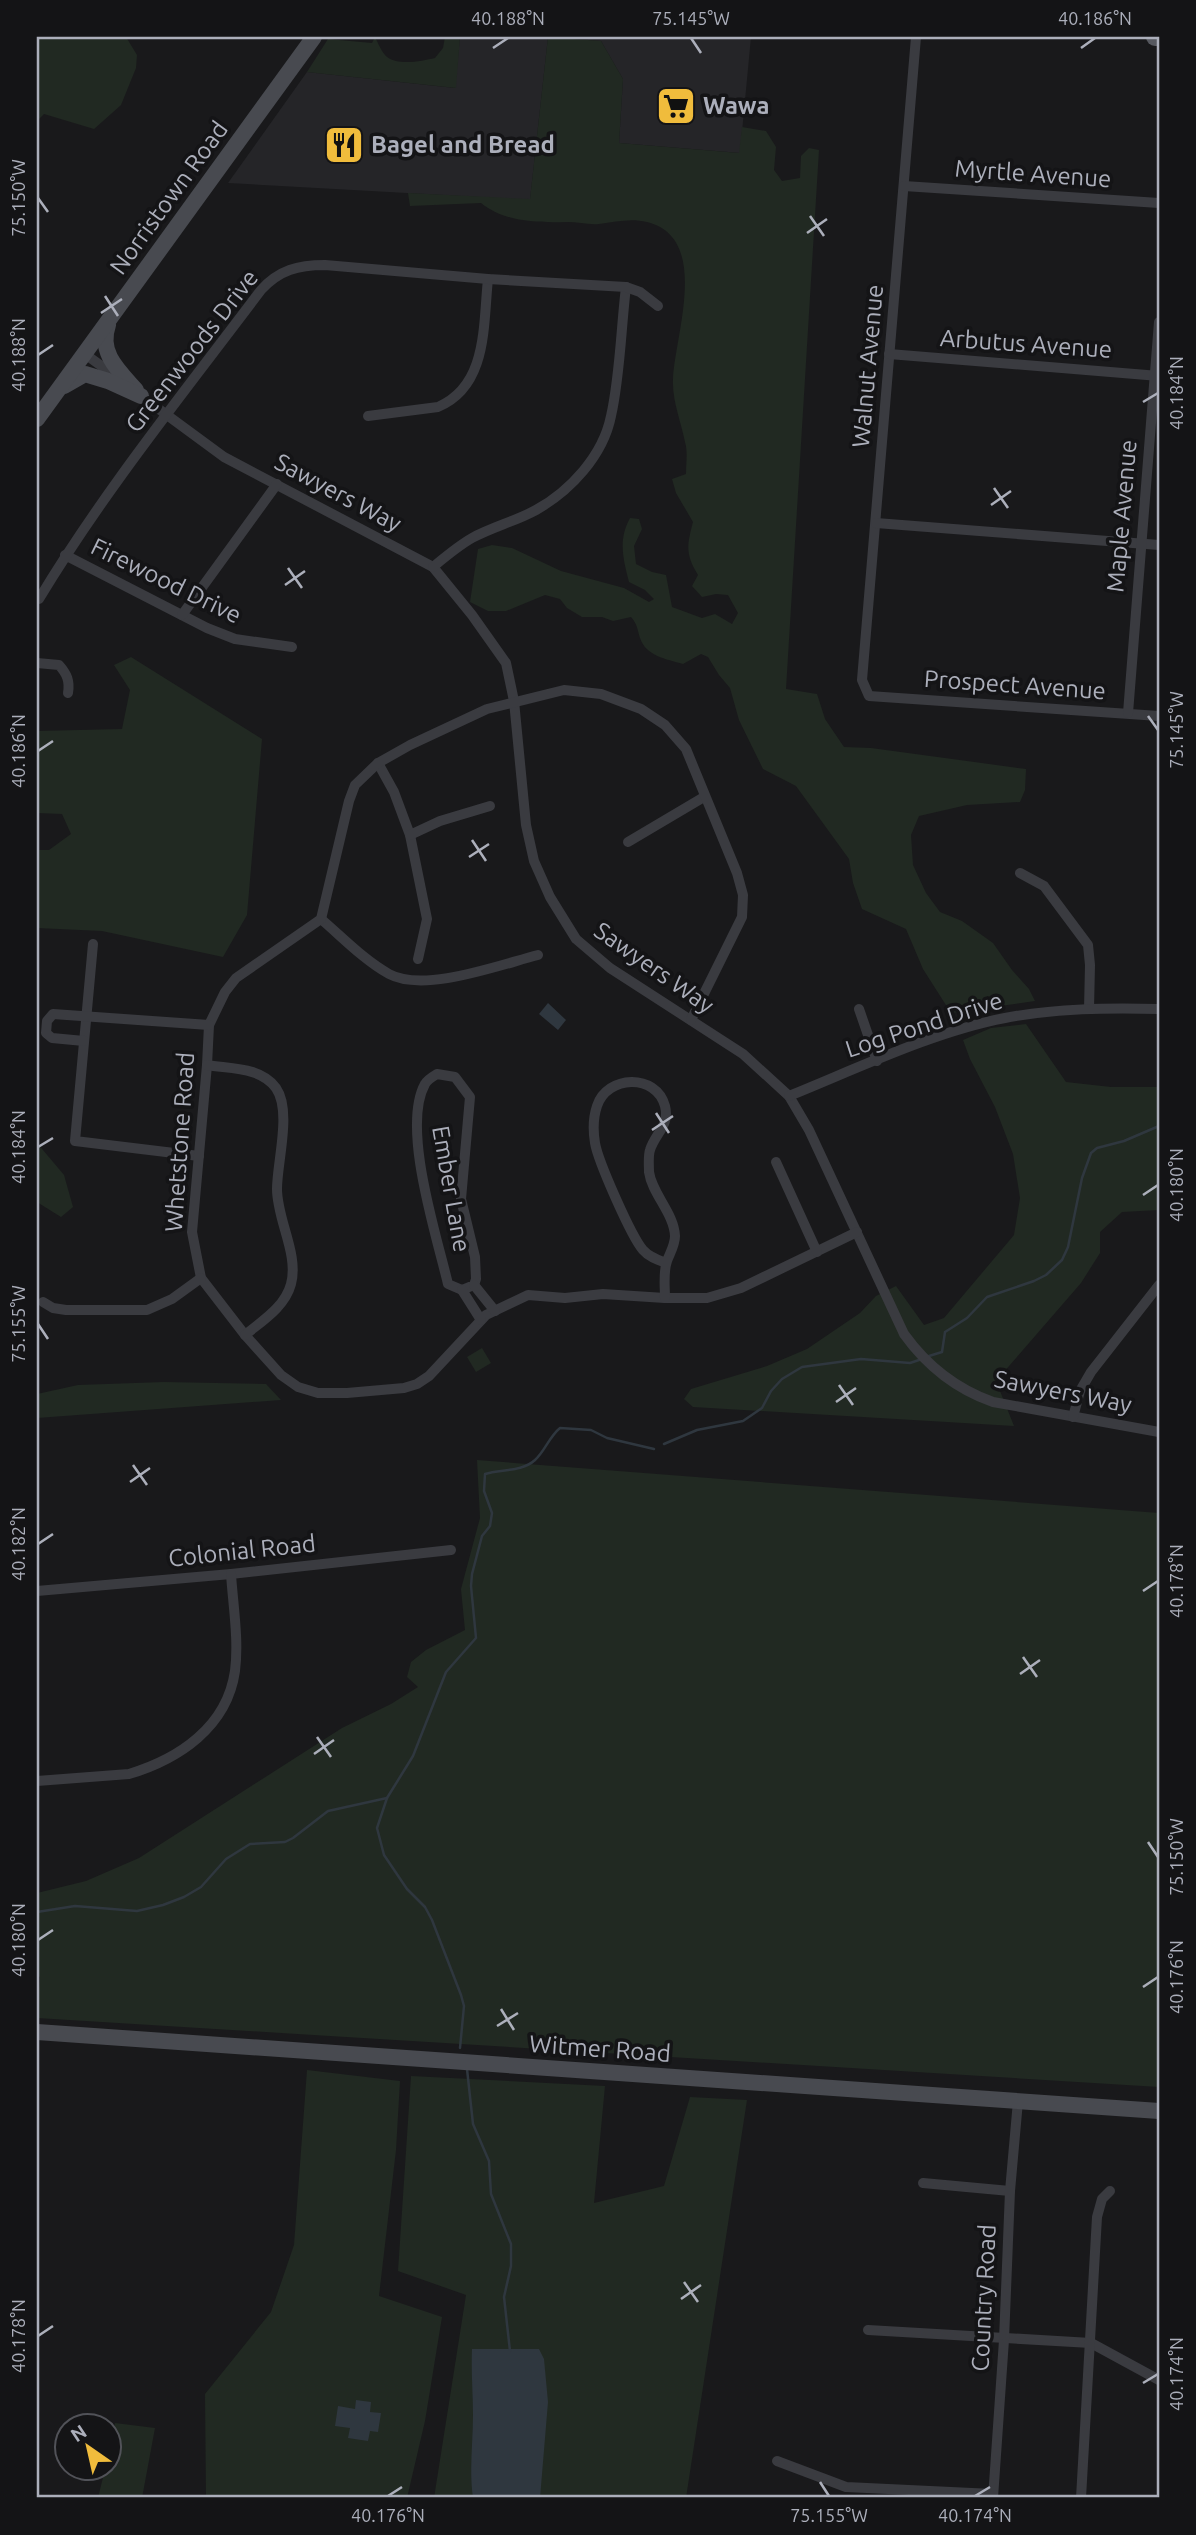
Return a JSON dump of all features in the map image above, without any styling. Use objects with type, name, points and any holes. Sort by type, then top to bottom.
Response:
[{"type":"street","name":"Norristown Road","points":[[37,419],[314,37]]},
{"type":"street","name":"Walnut Avenue","points":[[869,696],[862,680],[916,37]]},
{"type":"street","name":"Myrtle Avenue","points":[[904,186],[1159,204]]},
{"type":"street","name":"Greenwoods Drive","points":[[39,599],[65,555],[261,290],[284,271],[304,265],[325,265],[625,287],[640,292],[658,306]]},
{"type":"street","points":[[368,416],[427,410],[448,403],[463,388],[479,361],[488,279]]},
{"type":"street","points":[[433,567],[472,538],[529,514],[554,500],[572,485],[592,457],[611,418],[625,287]]},
{"type":"street","points":[[112,316],[105,340],[108,353],[115,367],[141,396]]},
{"type":"street","name":"Maple Avenue","points":[[1128,713],[1140,543],[1157,375],[1159,322]]},
{"type":"street","name":"Sawyers Way","points":[[85,354],[224,457],[433,567],[506,663],[514,701],[526,825],[534,861],[550,897],[576,939],[610,968],[743,1054],[789,1096],[809,1129],[905,1334],[916,1351],[934,1368],[972,1395],[993,1402],[1159,1432]]},
{"type":"street","name":"Arbutus Avenue","points":[[889,355],[1157,375]]},
{"type":"street","points":[[54,396],[73,379],[85,374],[141,396]]},
{"type":"street","points":[[182,615],[277,484]]},
{"type":"street","points":[[876,523],[1159,545]]},
{"type":"street","name":"Firewood Drive","points":[[65,555],[235,639],[292,647]]},
{"type":"street","points":[[37,663],[59,665],[69,683],[68,694]]},
{"type":"street","points":[[538,955],[435,981],[409,981],[381,969],[321,919],[349,801],[355,785],[378,763],[487,709],[564,690],[601,694],[641,709],[665,725],[686,749],[737,873],[743,895],[742,917],[691,1020]]},
{"type":"street","name":"Prospect Avenue","points":[[869,696],[1159,716]]},
{"type":"street","points":[[378,763],[394,792],[410,835],[428,919],[418,960]]},
{"type":"street","points":[[628,842],[704,797]]},
{"type":"street","points":[[410,835],[440,821],[490,806]]},
{"type":"street","points":[[1020,873],[1044,886],[1088,945],[1089,1009]]},
{"type":"street","name":"Whetstone Road","points":[[321,919],[236,978],[217,1005],[209,1025],[192,1232],[201,1278],[245,1335],[281,1375],[298,1387],[317,1393],[404,1388],[429,1376],[481,1320],[527,1295],[565,1298],[603,1294],[707,1298],[741,1288],[858,1232]]},
{"type":"street","points":[[93,944],[75,1141],[199,1156]]},
{"type":"street","points":[[859,1009],[877,1060]]},
{"type":"street","name":"Log Pond Drive","points":[[789,1096],[877,1060],[1003,1018],[1089,1009],[1159,1009]]},
{"type":"street","points":[[84,1041],[52,1038],[46,1033],[47,1021],[53,1014],[209,1025]]},
{"type":"street","points":[[207,1065],[261,1074],[276,1088],[283,1104],[278,1195],[293,1275],[283,1301],[245,1335]]},
{"type":"street","name":"Ember Lane","points":[[462,1290],[474,1285],[476,1279],[475,1258],[461,1199],[470,1097],[455,1077],[437,1074],[426,1082],[418,1101],[416,1128],[421,1172],[448,1284],[462,1290],[481,1320]]},
{"type":"street","points":[[665,1298],[666,1263],[672,1252],[675,1235],[649,1174],[650,1150],[664,1126],[664,1103],[658,1092],[648,1084],[619,1083],[606,1091],[597,1104],[593,1123],[595,1146],[639,1243],[645,1252],[666,1263]]},
{"type":"street","points":[[776,1161],[817,1252]]},
{"type":"street","points":[[43,1302],[52,1308],[66,1310],[147,1310],[172,1299],[201,1278]]},
{"type":"street","name":"Ember Lane","points":[[474,1285],[495,1311]]},
{"type":"street","points":[[1073,1417],[1080,1391],[1091,1372],[1159,1285]]},
{"type":"street","name":"Colonial Road","points":[[37,1591],[231,1574],[451,1550]]},
{"type":"street","points":[[37,1781],[129,1774],[173,1756],[205,1732],[222,1709],[235,1673],[231,1574]]},
{"type":"street","name":"Witmer Road","points":[[37,2032],[1159,2111]]},
{"type":"street","name":"Country Road","points":[[993,2496],[1004,2340],[1010,2191],[1018,2101]]},
{"type":"street","points":[[923,2183],[1010,2191]]},
{"type":"street","points":[[1081,2498],[1097,2217],[1102,2199],[1110,2190]]},
{"type":"street","points":[[869,2330],[1091,2343],[1159,2380]]},
{"type":"street","points":[[777,2460],[846,2487],[993,2496]]},
{"type":"shaded area","points":[[37,37],[126,37],[137,55],[136,68],[121,105],[94,129],[44,114],[37,121]]},
{"type":"shaded area","points":[[375,37],[387,57],[404,62],[435,58],[443,48],[445,37],[460,37],[456,88],[307,72],[328,39],[372,43]]},
{"type":"shaded area","points":[[460,37],[548,37],[530,200],[228,183],[307,72],[455,88]]},
{"type":"shaded area","points":[[548,37],[601,41],[623,79],[619,143],[739,153],[742,127],[766,131],[776,147],[774,170],[782,181],[800,178],[801,156],[809,148],[819,150],[786,689],[817,694],[825,719],[844,747],[871,748],[1026,769],[1025,790],[1020,802],[967,805],[919,816],[911,835],[913,865],[926,893],[940,912],[962,921],[993,943],[1029,989],[1035,1001],[951,1013],[923,969],[906,929],[862,909],[853,883],[849,859],[796,786],[763,769],[739,720],[730,688],[708,657],[701,654],[683,664],[664,658],[647,649],[631,617],[613,621],[602,617],[582,617],[567,608],[560,599],[545,595],[506,611],[488,611],[470,602],[478,549],[492,545],[512,548],[561,571],[624,588],[649,602],[654,599],[645,590],[629,582],[625,565],[623,542],[630,518],[639,519],[642,529],[634,546],[636,564],[666,575],[672,607],[702,618],[715,614],[732,624],[738,613],[728,595],[702,597],[692,586],[698,575],[688,549],[693,522],[676,493],[672,479],[686,474],[686,446],[673,387],[685,290],[684,267],[678,247],[667,231],[635,220],[595,224],[522,220],[500,214],[481,203],[410,206],[408,193],[530,199]]},
{"type":"shaded area","points":[[552,37],[751,37],[740,153],[619,143],[623,79],[601,41]]},
{"type":"shaded area","points":[[131,657],[262,739],[247,915],[223,957],[102,931],[37,928],[37,850],[49,850],[71,834],[62,814],[37,813],[37,731],[122,729],[130,690],[114,665]]},
{"type":"shaded area","points":[[548,1003],[566,1020],[558,1030],[539,1014]]},
{"type":"shaded area","points":[[1026,1024],[1066,1082],[1111,1087],[1159,1087],[1159,1210],[1122,1212],[1100,1232],[1100,1253],[1081,1283],[996,1381],[1014,1426],[693,1407],[684,1399],[691,1389],[767,1366],[807,1349],[860,1313],[876,1296],[896,1286],[924,1325],[944,1318],[1014,1235],[1020,1198],[1013,1154],[995,1107],[963,1040],[991,1028]]},
{"type":"shaded area","points":[[37,1143],[64,1175],[73,1207],[61,1217],[37,1202]]},
{"type":"shaded area","points":[[482,1348],[491,1363],[476,1372],[467,1357]]},
{"type":"shaded area","points":[[164,1382],[266,1384],[281,1400],[37,1418],[37,1394],[78,1385]]},
{"type":"shaded area","points":[[477,1460],[1159,1513],[1159,2087],[37,2018],[40,1977],[37,1975],[37,1893],[86,1881],[139,1858],[342,1728],[391,1704],[418,1687],[407,1677],[411,1662],[426,1650],[465,1630],[461,1589],[480,1518]]},
{"type":"shaded area","points":[[307,2070],[400,2081],[396,2150],[379,2296],[442,2317],[425,2421],[407,2498],[206,2498],[205,2394],[271,2312],[294,2245]]},
{"type":"shaded area","points":[[411,2076],[605,2086],[594,2203],[664,2186],[690,2097],[747,2100],[686,2498],[434,2498],[466,2295],[398,2271]]},
{"type":"shaded area","points":[[472,2349],[539,2349],[544,2359],[548,2402],[540,2498],[473,2498]]},
{"type":"shaded area","points":[[356,2400],[371,2402],[370,2412],[381,2413],[378,2432],[370,2431],[368,2441],[348,2438],[350,2428],[335,2426],[338,2406],[355,2409]]},
{"type":"shaded area","points":[[122,2424],[155,2428],[142,2498],[98,2498],[102,2482],[122,2482]]},
{"type":"waterway","points":[[929,1356],[942,1352],[945,1332],[967,1318],[987,1297],[1034,1281],[1046,1275],[1062,1260],[1068,1247],[1082,1178],[1091,1153],[1097,1148],[1124,1141],[1159,1126]]},
{"type":"waterway","points":[[664,1444],[697,1430],[743,1421],[762,1408],[771,1391],[782,1379],[802,1367],[861,1359],[910,1363],[919,1360]]},
{"type":"waterway","points":[[460,2048],[464,2006],[461,1995],[432,1920],[384,1855],[377,1828],[387,1798],[413,1756],[446,1672],[476,1638],[472,1574],[482,1536],[490,1526],[492,1513],[484,1491],[485,1474],[530,1464],[560,1428],[591,1430],[607,1438],[654,1449]]},
{"type":"waterway","points":[[37,1912],[75,1906],[137,1911],[163,1905],[201,1887],[226,1859],[250,1844],[285,1842],[328,1811],[387,1798]]},
{"type":"waterway","points":[[467,2069],[473,2124],[489,2161],[491,2194],[511,2244],[511,2266],[504,2297],[510,2351]]},
{"type":"place","name":"Wawa","points":[[676,106]]},
{"type":"place","name":"Bagel and Bread","points":[[344,145]]}]
